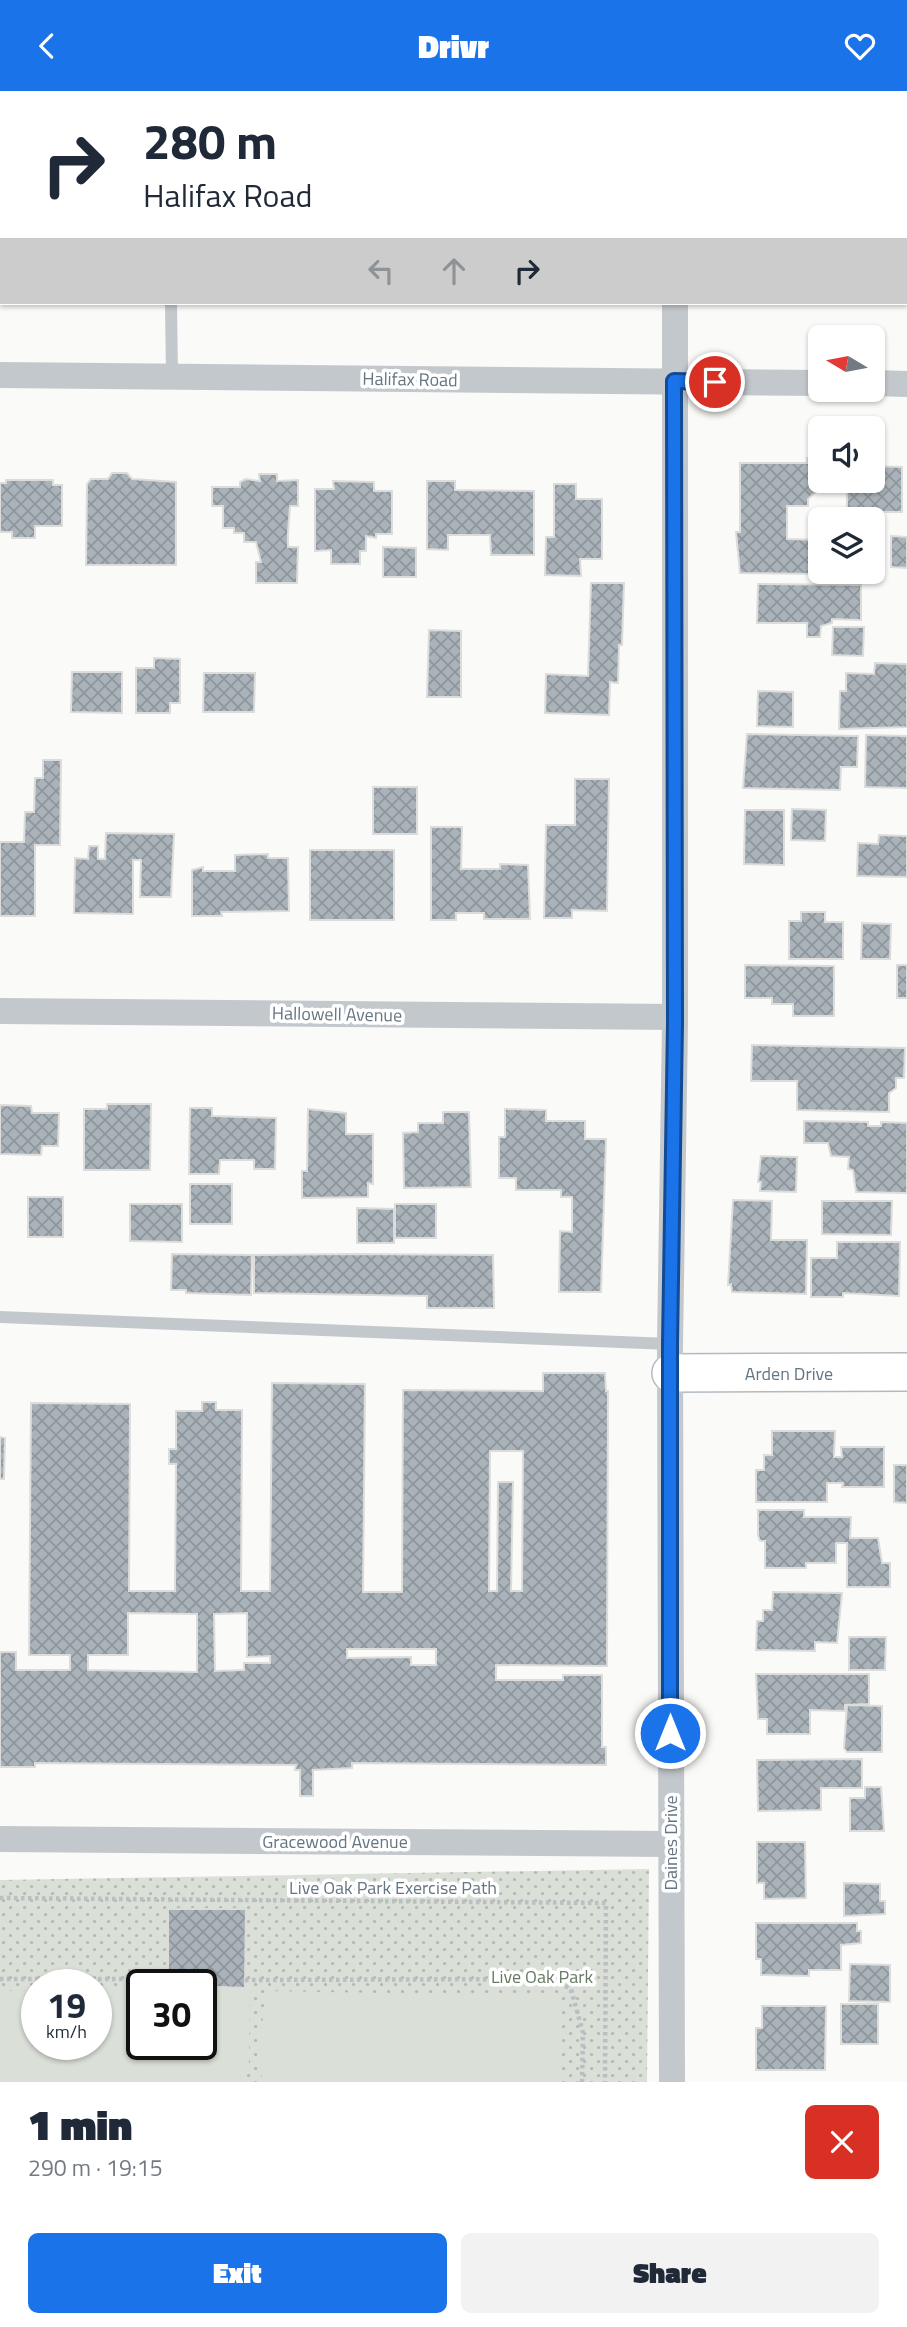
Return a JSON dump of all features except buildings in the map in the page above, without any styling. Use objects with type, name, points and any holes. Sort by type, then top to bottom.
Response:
[{"type":"street","name":"Daines Drive","points":[[672,2082],[670,1358],[674,1017],[675,305]]},
{"type":"street","name":"Halifax Road","points":[[0,375],[808,383]]},
{"type":"street","points":[[886,383],[907,384]]},
{"type":"street","name":"Hallowell Avenue","points":[[0,1010],[674,1017]]},
{"type":"street","name":"Arden Drive","points":[[670,1358],[907,1372]]},
{"type":"street","name":"Gracewood Avenue","points":[[0,1839],[670,1844]]},
{"type":"lane","points":[[171,305],[172,376]]},
{"type":"lane","points":[[0,1317],[670,1358]]},
{"type":"path","name":"Live Oak Park Exercise Path","points":[[0,1898],[606,1903],[605,2082]]},
{"type":"path","points":[[0,1979],[126,1979]]},
{"type":"path","points":[[245,1980],[552,1979],[571,1989],[583,2033],[582,2082]]},
{"type":"green space","name":"Live Oak Park","points":[[649,1869],[647,2082],[0,2082],[0,1880]]},
{"type":"green space","points":[[250,1988],[249,2062],[244,2082],[0,2082],[0,1991],[21,1990],[21,2060],[112,2060],[112,1990],[126,1989],[126,2060],[217,2060],[217,1989]]},
{"type":"green space","points":[[266,1991],[560,1996],[560,2082],[263,2082],[258,2059]]},
{"type":"route","points":[[670,1733],[670,1344],[675,1023],[674,381],[715,382]]}]
